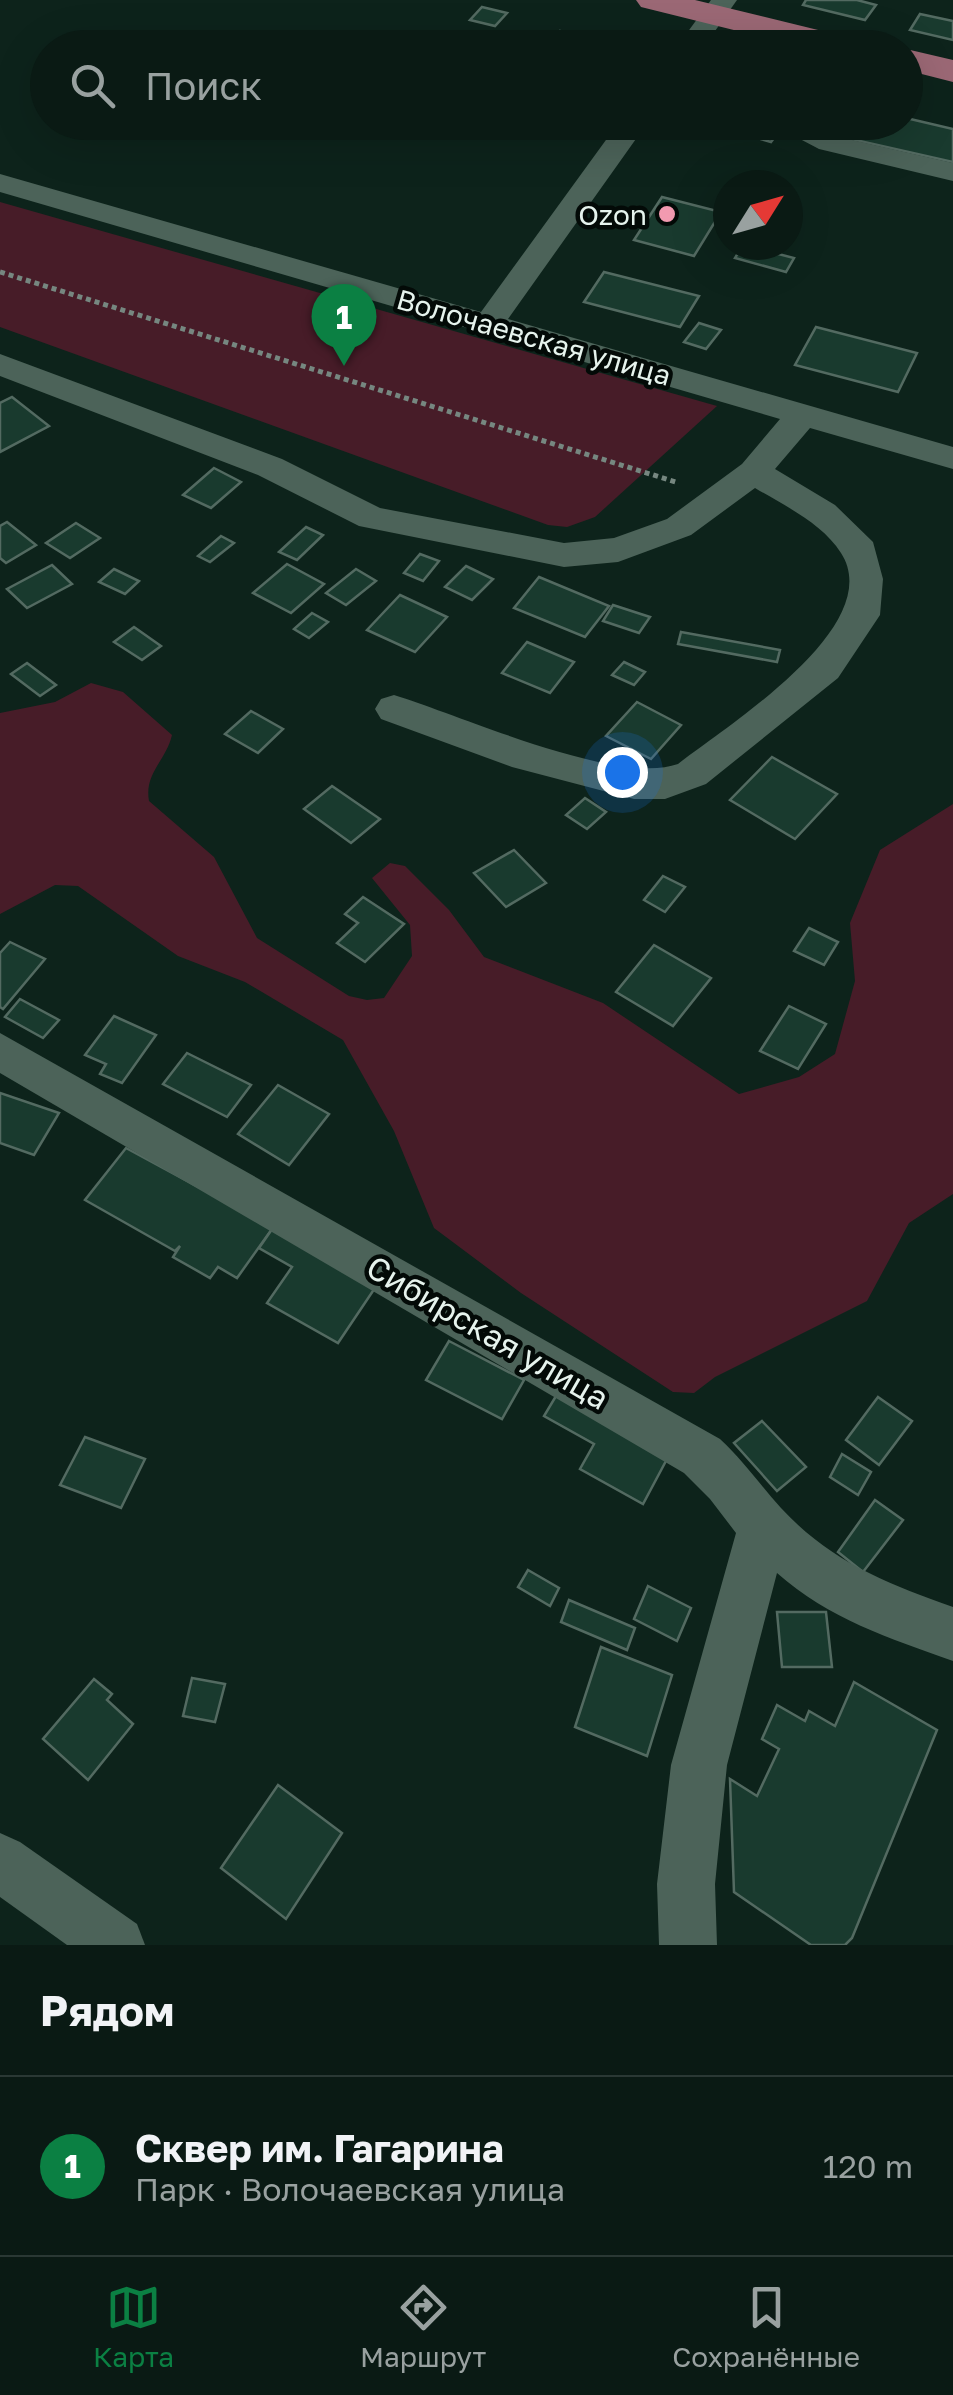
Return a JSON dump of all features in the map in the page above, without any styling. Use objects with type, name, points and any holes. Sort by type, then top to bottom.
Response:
[{"type":"main road","points":[[653,0],[718,7],[793,30]]},
{"type":"main road","points":[[923,64],[953,72]]},
{"type":"street","points":[[701,30],[718,7]]},
{"type":"street","points":[[488,324],[621,140]]},
{"type":"street","points":[[823,140],[953,172]]},
{"type":"street","name":"Волочаевская улица","points":[[0,183],[953,458]]},
{"type":"street","points":[[0,364],[270,467],[371,518],[564,556],[618,550],[679,526],[754,472],[804,413]]},
{"type":"street","points":[[394,710],[526,757],[634,784],[665,784],[692,774],[825,668],[862,615],[865,579],[860,551],[823,513],[754,472]]},
{"type":"street","name":"Сибирская улица","points":[[0,1051],[702,1456],[728,1481],[763,1527],[822,1578],[861,1601],[953,1634]]},
{"type":"street","points":[[688,1945],[686,1884],[698,1765],[763,1527]]},
{"type":"street","points":[[0,1862],[116,1945]]},
{"type":"path","points":[[0,272],[724,497]]},
{"type":"shaded area","points":[[0,202],[717,406],[595,517],[567,527],[548,525],[0,327]]},
{"type":"shaded area","points":[[91,683],[123,692],[172,735],[152,775],[149,801],[214,857],[257,938],[349,996],[384,998],[412,956],[410,925],[372,878],[390,863],[405,866],[449,910],[484,957],[603,1003],[739,1094],[799,1077],[835,1054],[855,981],[850,923],[880,850],[953,804],[953,1194],[909,1223],[867,1301],[715,1377],[694,1393],[673,1392],[521,1293],[434,1228],[394,1131],[343,1040],[245,982],[178,956],[78,886],[55,885],[0,914],[0,713],[55,702]]},
{"type":"building","points":[[806,0],[857,0],[876,5],[865,20],[803,5]]},
{"type":"building","points":[[482,7],[507,13],[495,26],[470,20]]},
{"type":"building","points":[[920,14],[953,21],[953,40],[923,30],[910,30]]},
{"type":"building","points":[[923,122],[953,129],[953,162],[855,140],[923,140]]},
{"type":"building","points":[[662,197],[713,210],[713,225],[694,256],[634,240]]},
{"type":"building","points":[[742,260],[793,260],[786,272]]},
{"type":"building","points":[[604,272],[699,296],[680,327],[584,302]]},
{"type":"building","points":[[699,323],[721,330],[706,349],[684,342]]},
{"type":"building","points":[[816,327],[917,353],[898,392],[795,365]]},
{"type":"building","points":[[12,397],[49,426],[0,452],[0,403]]},
{"type":"building","points":[[214,468],[241,482],[211,508],[183,495]]},
{"type":"building","points":[[7,522],[36,545],[6,563],[0,558],[0,526]]},
{"type":"building","points":[[76,523],[100,538],[70,558],[46,543]]},
{"type":"building","points":[[306,527],[323,535],[297,560],[279,552]]},
{"type":"building","points":[[221,536],[234,543],[210,562],[198,556]]},
{"type":"building","points":[[420,554],[439,561],[423,581],[404,573]]},
{"type":"building","points":[[287,564],[324,584],[291,613],[253,593]]},
{"type":"building","points":[[52,565],[72,584],[27,608],[7,589]]},
{"type":"building","points":[[466,566],[493,579],[472,600],[445,587]]},
{"type":"building","points":[[114,569],[139,581],[125,594],[99,582]]},
{"type":"building","points":[[356,569],[376,581],[346,605],[326,593]]},
{"type":"building","points":[[539,577],[609,606],[585,637],[514,608]]},
{"type":"building","points":[[400,595],[447,617],[415,652],[367,630]]},
{"type":"building","points":[[613,605],[650,617],[639,633],[603,621]]},
{"type":"building","points":[[312,613],[328,622],[309,638],[294,629]]},
{"type":"building","points":[[134,627],[161,646],[142,660],[114,642]]},
{"type":"building","points":[[681,632],[780,650],[777,662],[678,644]]},
{"type":"building","points":[[527,642],[574,662],[550,693],[502,673]]},
{"type":"building","points":[[624,662],[645,672],[634,685],[612,675]]},
{"type":"building","points":[[27,663],[56,685],[40,696],[11,674]]},
{"type":"building","points":[[637,702],[681,725],[651,759],[606,736]]},
{"type":"building","points":[[251,711],[283,729],[258,753],[225,734]]},
{"type":"building","points":[[772,757],[837,794],[795,839],[730,800]]},
{"type":"building","points":[[332,786],[380,819],[351,843],[304,809]]},
{"type":"building","points":[[585,798],[606,812],[587,829],[566,815]]},
{"type":"building","points":[[514,850],[546,883],[506,907],[474,873]]},
{"type":"building","points":[[663,876],[685,887],[665,912],[644,900]]},
{"type":"building","points":[[363,897],[404,924],[365,962],[337,943],[358,923],[345,914]]},
{"type":"building","points":[[809,928],[838,942],[824,965],[794,951]]},
{"type":"building","points":[[10,942],[45,959],[3,1009],[0,953]]},
{"type":"building","points":[[654,945],[711,978],[673,1026],[616,992]]},
{"type":"building","points":[[20,999],[59,1020],[43,1038],[5,1017]]},
{"type":"building","points":[[789,1006],[826,1024],[798,1069],[760,1051]]},
{"type":"building","points":[[114,1016],[156,1035],[122,1083],[100,1074],[106,1064],[85,1055]]},
{"type":"building","points":[[187,1053],[251,1085],[227,1117],[163,1084]]},
{"type":"building","points":[[278,1085],[329,1114],[289,1165],[238,1134]]},
{"type":"building","points":[[0,1093],[59,1113],[34,1155],[0,1143]]},
{"type":"building","points":[[126,1148],[198,1187],[277,1222],[237,1278],[218,1267],[210,1278],[173,1257],[180,1246],[175,1251],[85,1200]]},
{"type":"building","points":[[277,1222],[381,1279],[338,1343],[267,1303],[292,1267],[259,1248]]},
{"type":"building","points":[[449,1341],[524,1380],[502,1419],[426,1380]]},
{"type":"building","points":[[556,1396],[667,1459],[643,1504],[580,1469],[594,1444],[544,1416]]},
{"type":"building","points":[[878,1397],[912,1421],[879,1465],[846,1440]]},
{"type":"building","points":[[762,1421],[806,1467],[777,1491],[734,1443]]},
{"type":"building","points":[[85,1437],[145,1459],[121,1508],[60,1485]]},
{"type":"building","points":[[842,1454],[871,1472],[858,1495],[830,1477]]},
{"type":"building","points":[[875,1500],[903,1520],[863,1572],[838,1552]]},
{"type":"building","points":[[528,1570],[559,1588],[550,1606],[518,1587]]},
{"type":"building","points":[[648,1586],[691,1608],[677,1641],[634,1619]]},
{"type":"building","points":[[569,1600],[635,1628],[627,1650],[561,1622]]},
{"type":"building","points":[[777,1612],[826,1612],[832,1667],[782,1667]]},
{"type":"building","points":[[601,1647],[672,1675],[647,1756],[575,1727]]},
{"type":"building","points":[[192,1678],[225,1684],[215,1722],[183,1716]]},
{"type":"building","points":[[94,1679],[112,1694],[107,1700],[133,1724],[88,1780],[43,1739]]},
{"type":"building","points":[[854,1682],[937,1730],[852,1938],[845,1945],[811,1945],[734,1892],[730,1779],[757,1796],[779,1749],[762,1739],[777,1705],[805,1721],[809,1711],[835,1726]]},
{"type":"building","points":[[278,1785],[342,1833],[286,1919],[221,1868]]},
{"type":"place","name":"Ozon","points":[[667,214]]},
{"type":"place","name":"Сквер им. Гагарина","points":[[344,366]]}]
